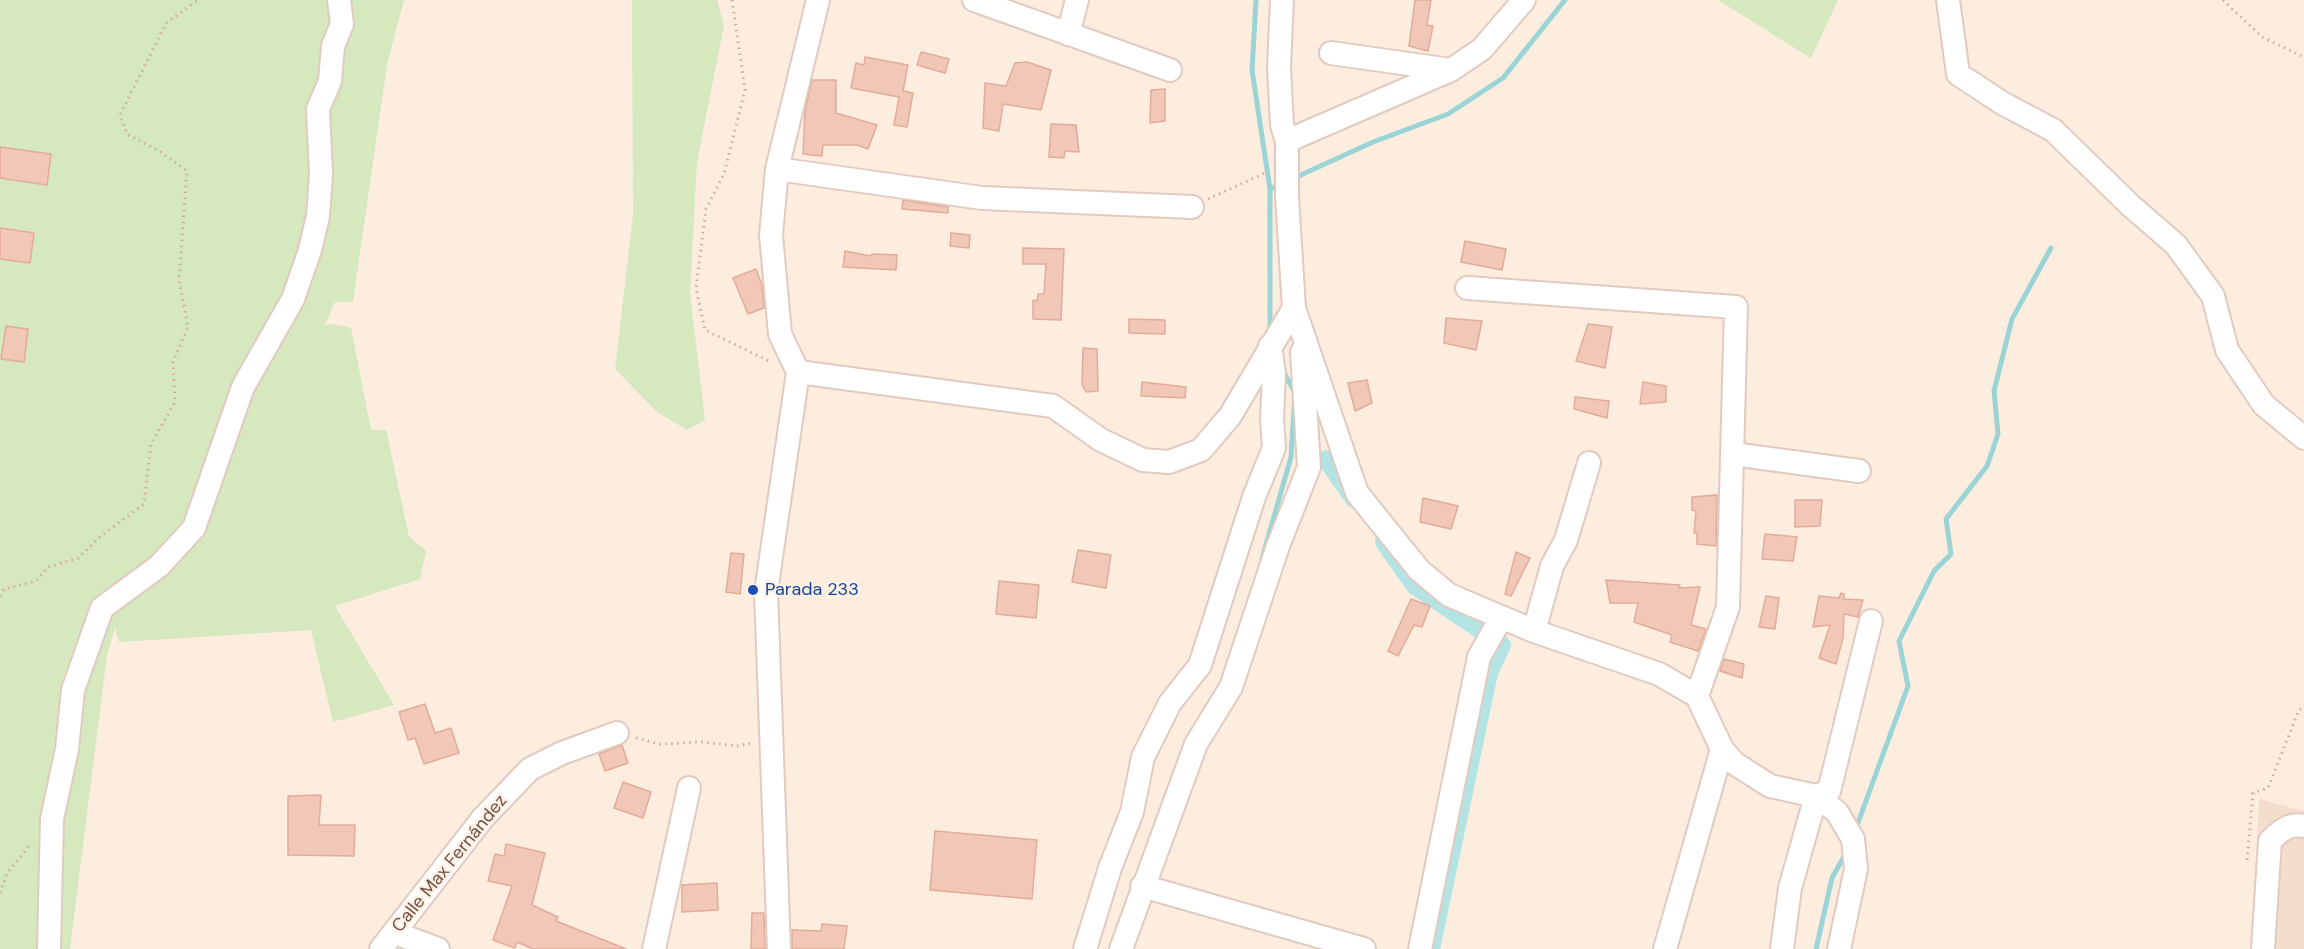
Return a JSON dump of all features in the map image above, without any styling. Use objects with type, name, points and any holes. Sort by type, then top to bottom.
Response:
[{"type":"street","points":[[49,949],[52,819],[67,749],[73,690],[102,608],[159,566],[194,528],[243,387],[292,298],[307,260],[318,216],[321,174],[318,109],[330,81],[333,46],[342,24],[339,0]]},
{"type":"street","points":[[779,949],[766,592],[798,372],[780,334],[771,235],[777,169],[818,0]]},
{"type":"street","points":[[974,0],[1170,70]]},
{"type":"street","points":[[1068,34],[1077,0]]},
{"type":"street","points":[[1282,0],[1278,68],[1282,125],[1287,141],[1287,197],[1294,308],[1358,493],[1419,570],[1449,595],[1534,631],[1659,674],[1697,696],[1722,749],[1734,763],[1770,786],[1816,796],[1837,812],[1853,839],[1856,869],[1841,948]]},
{"type":"street","points":[[1287,141],[1450,70],[1482,49],[1524,0]]},
{"type":"street","points":[[1948,0],[1958,74],[2002,103],[2054,129],[2130,205],[2176,245],[2213,296],[2227,350],[2265,405],[2304,438]]},
{"type":"street","points":[[1331,52],[1450,70]]},
{"type":"street","points":[[777,169],[982,198],[1192,207]]},
{"type":"street","points":[[1467,288],[1736,307],[1728,607],[1697,696]]},
{"type":"street","points":[[798,372],[1053,406],[1101,440],[1143,459],[1169,462],[1201,450],[1230,416],[1294,308]]},
{"type":"street","points":[[1121,949],[1142,886],[1196,744],[1231,687],[1278,546],[1309,467],[1302,384],[1302,333]]},
{"type":"street","points":[[1084,949],[1110,868],[1132,812],[1143,757],[1170,703],[1200,665],[1254,497],[1274,448],[1272,418],[1274,373],[1270,346]]},
{"type":"street","points":[[1733,454],[1859,471]]},
{"type":"street","points":[[1534,631],[1552,566],[1566,540],[1589,463]]},
{"type":"street","points":[[1420,949],[1479,657],[1501,618]]},
{"type":"street","points":[[1816,796],[1829,791],[1871,621]]},
{"type":"street","name":"Calle Max Fernández","points":[[388,941],[483,818],[530,769],[562,753],[617,733]]},
{"type":"street","points":[[1665,949],[1722,749]]},
{"type":"street","points":[[654,949],[689,788]]},
{"type":"street","points":[[1782,949],[1790,888],[1816,796]]},
{"type":"street","points":[[2263,949],[2270,841],[2282,829],[2296,824],[2304,826]]},
{"type":"street","points":[[1142,886],[1364,949]]},
{"type":"street","points":[[388,941],[438,949]]},
{"type":"path","points":[[0,596],[4,589],[36,581],[48,567],[78,558],[101,536],[144,504],[151,444],[175,402],[173,362],[188,327],[179,280],[187,171],[159,151],[127,134],[120,115],[166,23],[198,0]]},
{"type":"path","points":[[732,0],[745,90],[724,174],[706,209],[696,288],[705,330],[798,372]]},
{"type":"path","points":[[2223,0],[2262,38],[2304,57]]},
{"type":"path","points":[[1192,207],[1268,172],[1286,170]]},
{"type":"path","points":[[2247,870],[2247,834],[2253,793],[2268,788],[2299,710],[2304,707]]},
{"type":"path","points":[[617,733],[660,744],[702,742],[737,746],[771,740]]},
{"type":"path","points":[[0,894],[7,873],[52,819]]},
{"type":"shaded area","points":[[2259,799],[2304,811],[2304,949],[2252,949]]},
{"type":"green space","points":[[0,0],[404,0],[387,65],[353,302],[335,302],[325,325],[333,324],[351,328],[371,430],[386,430],[409,536],[426,551],[420,579],[335,606],[394,705],[333,722],[311,630],[119,642],[115,628],[107,655],[70,949],[0,949]]},
{"type":"green space","points":[[632,0],[717,0],[724,25],[697,162],[690,293],[705,420],[687,430],[657,412],[615,369],[633,215]]},
{"type":"green space","points":[[1718,0],[1838,0],[1811,58]]},
{"type":"building","points":[[1415,0],[1431,0],[1427,25],[1433,26],[1428,51],[1409,46]]},
{"type":"building","points":[[921,52],[949,59],[945,73],[917,65]]},
{"type":"building","points":[[865,57],[908,65],[903,91],[913,93],[907,127],[894,125],[899,97],[851,88],[856,63],[864,65]]},
{"type":"building","points":[[1027,62],[1051,70],[1041,110],[1003,104],[999,131],[983,128],[985,83],[1006,86],[1015,63]]},
{"type":"building","points":[[812,80],[836,80],[836,113],[877,125],[868,149],[857,145],[823,145],[822,156],[803,154],[805,110]]},
{"type":"building","points":[[1165,89],[1165,121],[1150,123],[1151,90]]},
{"type":"building","points":[[1051,124],[1076,125],[1079,152],[1065,151],[1064,158],[1049,157]]},
{"type":"building","points":[[0,147],[51,154],[47,185],[0,178]]},
{"type":"building","points":[[903,200],[948,207],[948,213],[902,209]]},
{"type":"building","points":[[0,228],[34,233],[30,263],[0,259]]},
{"type":"building","points":[[951,233],[970,235],[969,248],[950,246]]},
{"type":"building","points":[[1465,241],[1506,249],[1502,270],[1461,262]]},
{"type":"building","points":[[1023,248],[1064,249],[1061,320],[1033,319],[1033,300],[1037,301],[1038,294],[1044,294],[1046,264],[1023,264]]},
{"type":"building","points":[[845,251],[871,256],[872,254],[897,255],[896,270],[843,267]]},
{"type":"building","points":[[756,269],[762,285],[764,308],[748,314],[733,278]]},
{"type":"building","points":[[1446,318],[1482,321],[1476,350],[1444,343]]},
{"type":"building","points":[[1129,319],[1165,320],[1165,334],[1129,333]]},
{"type":"building","points":[[1588,324],[1612,327],[1605,368],[1576,361]]},
{"type":"building","points":[[6,326],[28,329],[24,362],[1,359]]},
{"type":"building","points":[[1083,348],[1097,349],[1098,391],[1086,392],[1082,385]]},
{"type":"building","points":[[1367,380],[1372,403],[1355,411],[1348,383]]},
{"type":"building","points":[[1142,382],[1186,387],[1185,398],[1141,396]]},
{"type":"building","points":[[1643,382],[1666,386],[1666,402],[1640,404]]},
{"type":"building","points":[[1575,397],[1609,401],[1607,418],[1574,409]]},
{"type":"building","points":[[1717,495],[1716,546],[1697,544],[1697,533],[1694,533],[1696,511],[1692,510],[1692,497]]},
{"type":"building","points":[[1423,498],[1458,506],[1451,529],[1420,522]]},
{"type":"building","points":[[1795,500],[1822,500],[1820,526],[1795,527]]},
{"type":"building","points":[[1765,534],[1797,537],[1793,561],[1762,559]]},
{"type":"building","points":[[1078,550],[1111,555],[1106,588],[1072,582]]},
{"type":"building","points":[[1516,552],[1530,558],[1511,596],[1505,594]]},
{"type":"building","points":[[731,553],[744,554],[740,594],[726,592]]},
{"type":"building","points":[[1606,580],[1680,585],[1679,588],[1700,587],[1691,625],[1706,629],[1698,651],[1670,642],[1672,635],[1634,622],[1638,603],[1610,603]]},
{"type":"building","points":[[999,581],[1039,585],[1036,618],[996,614]]},
{"type":"building","points":[[1841,593],[1844,594],[1844,599],[1863,600],[1858,617],[1844,614],[1843,638],[1836,664],[1819,658],[1830,625],[1813,627],[1819,596],[1839,598]]},
{"type":"building","points":[[1766,596],[1779,598],[1775,629],[1759,627]]},
{"type":"building","points":[[1411,599],[1430,606],[1422,627],[1414,625],[1398,656],[1388,651]]},
{"type":"building","points":[[1724,659],[1744,664],[1742,678],[1720,671]]},
{"type":"building","points":[[425,704],[435,733],[451,728],[459,753],[424,764],[415,738],[408,740],[399,712]]},
{"type":"building","points":[[622,745],[628,763],[605,771],[599,754]]},
{"type":"building","points":[[623,782],[651,792],[643,818],[614,808]]},
{"type":"building","points":[[321,795],[319,825],[355,825],[354,856],[288,855],[288,796]]},
{"type":"building","points":[[935,831],[1037,840],[1032,899],[930,890]]},
{"type":"building","points":[[506,844],[545,853],[532,905],[558,917],[556,921],[626,949],[533,949],[517,942],[515,948],[493,940],[512,886],[488,881],[495,854],[504,856]]},
{"type":"building","points":[[717,883],[718,910],[682,912],[682,885]]},
{"type":"building","points":[[752,913],[764,913],[765,949],[751,949]]},
{"type":"building","points":[[822,924],[847,926],[844,949],[792,949],[792,930],[821,931]]},
{"type":"waterway","points":[[1256,0],[1252,70],[1270,189]]},
{"type":"waterway","points":[[1292,179],[1373,142],[1448,114],[1503,78],[1565,0]]},
{"type":"waterway","points":[[1270,333],[1270,189],[1281,184]]},
{"type":"waterway","points":[[1855,831],[1908,686],[1899,641],[1934,571],[1951,554],[1946,519],[1987,466],[1998,434],[1994,391],[2012,319],[2051,248]]},
{"type":"waterway","points":[[1262,559],[1291,457],[1295,393],[1282,369]]},
{"type":"waterway","points":[[1326,459],[1354,499]]},
{"type":"waterway","points":[[1384,542],[1415,586],[1482,631]]},
{"type":"waterway","points":[[1431,949],[1489,673],[1502,645],[1498,643]]},
{"type":"waterway","points":[[1816,949],[1832,878],[1847,851]]},
{"type":"place","name":"Parada 233","points":[[753,590]]}]
